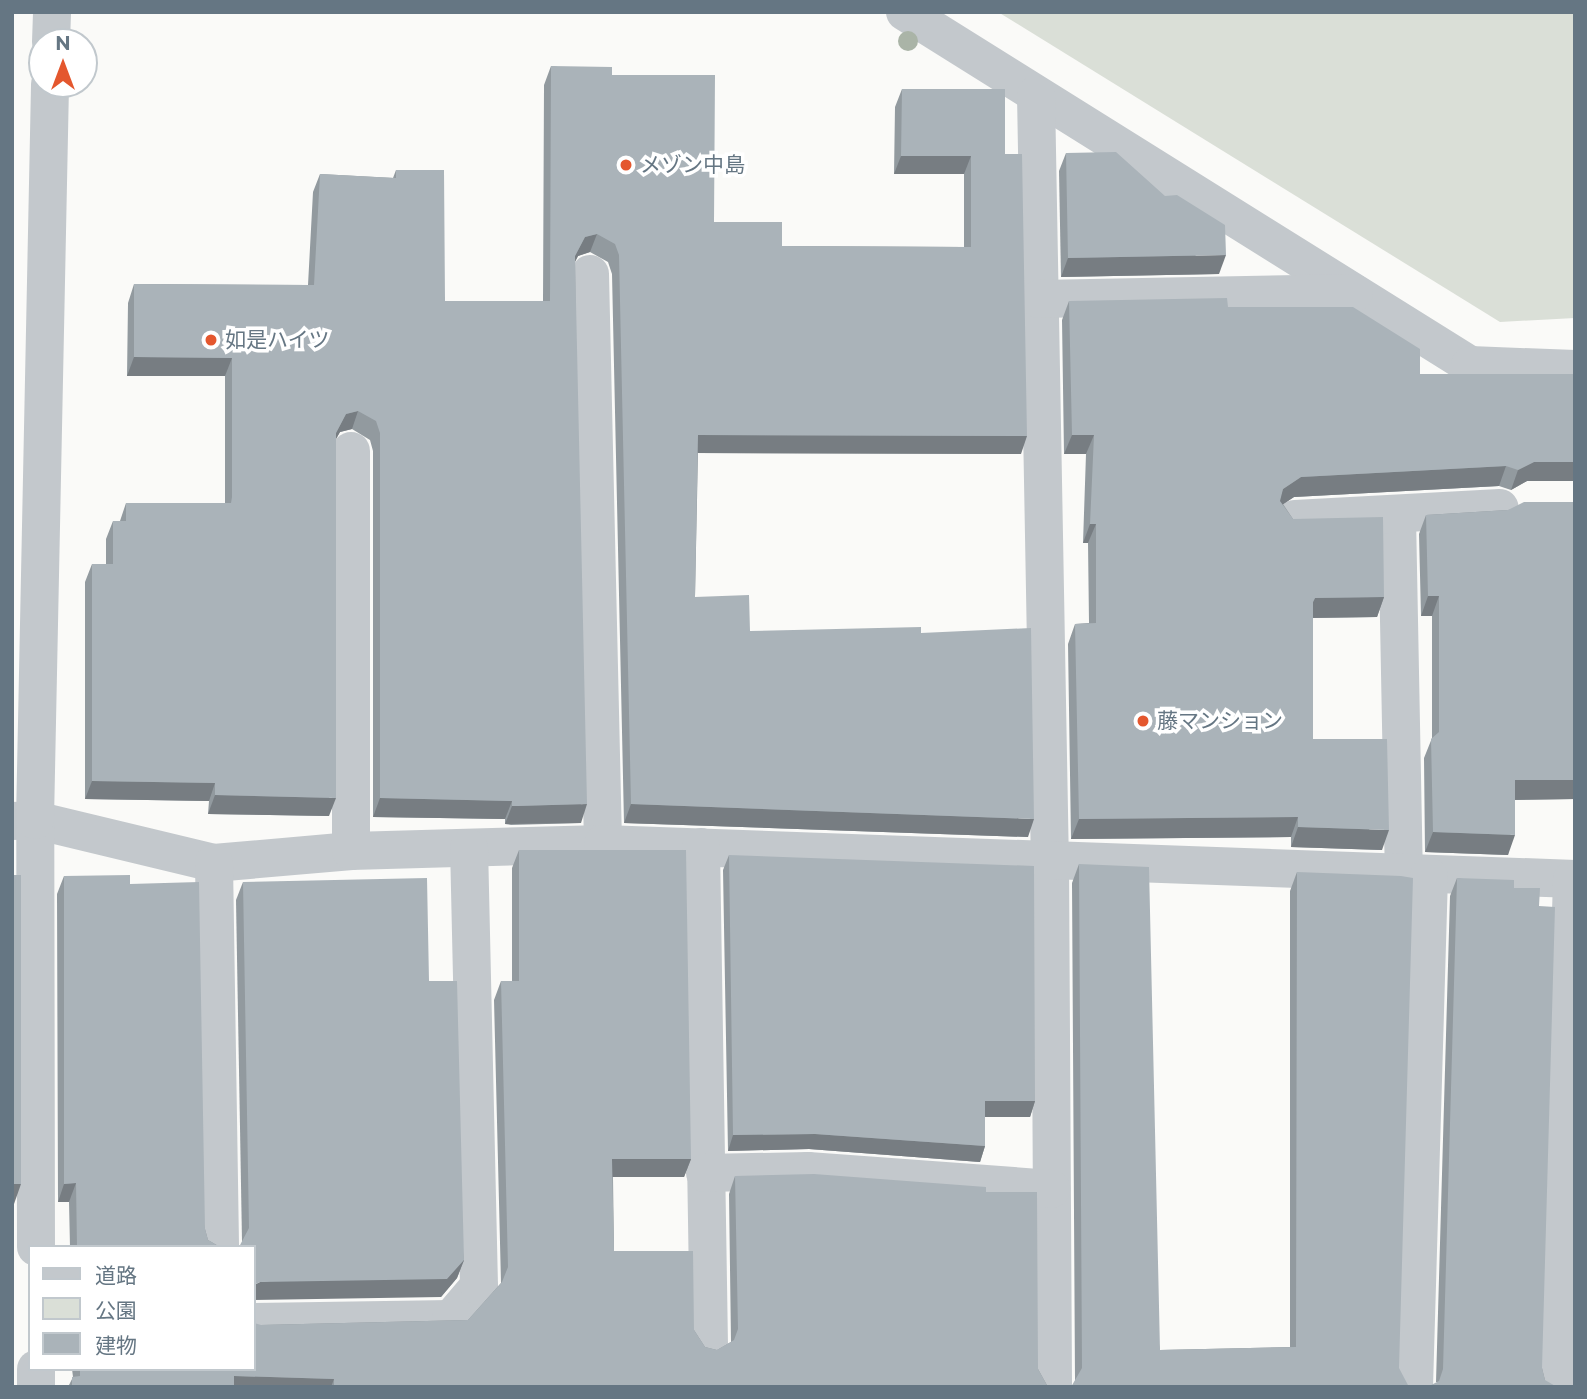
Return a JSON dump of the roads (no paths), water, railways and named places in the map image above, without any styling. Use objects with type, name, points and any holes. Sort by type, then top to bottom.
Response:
[{"type":"street","points":[[905,12],[1470,365],[1575,369]]},
{"type":"street","points":[[1036,94],[1050,863],[1053,1387]]},
{"type":"street","points":[[36,1245],[24,821],[50,98]]},
{"type":"street","points":[[590,274],[603,844]]},
{"type":"street","points":[[1040,299],[1354,293]]},
{"type":"street","points":[[351,451],[351,851]]},
{"type":"street","points":[[1295,519],[1397,516],[1523,505]]},
{"type":"street","points":[[1397,516],[1417,875],[1414,1387]]},
{"type":"street","points":[[24,821],[214,863],[351,851],[603,844],[701,846],[1050,863],[1573,878],[1557,1387]]},
{"type":"street","points":[[701,846],[709,1347]]},
{"type":"street","points":[[256,1322],[450,1320],[478,1286],[469,848]]},
{"type":"street","points":[[214,863],[220,1245]]},
{"type":"street","points":[[705,1173],[808,1171],[1051,1189]]},
{"type":"place","name":"メゾン中島","points":[[626,165]]},
{"type":"place","name":"如是ハイツ","points":[[211,340]]},
{"type":"place","name":"藤マンション","points":[[1143,721]]}]
